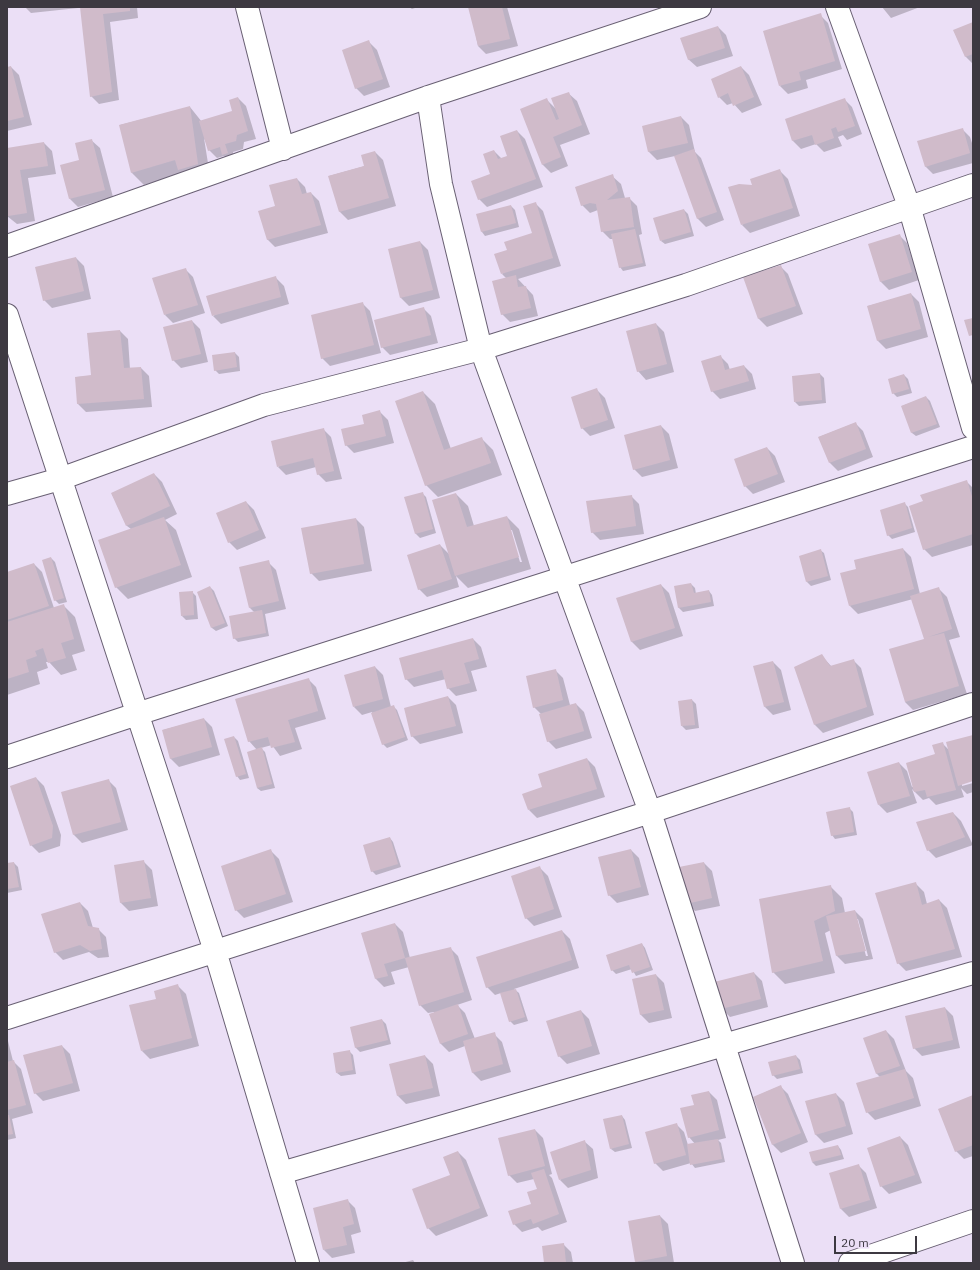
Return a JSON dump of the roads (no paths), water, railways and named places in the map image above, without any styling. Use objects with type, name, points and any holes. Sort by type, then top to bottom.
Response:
[{"type":"street","points":[[248,7],[283,149]]},
{"type":"street","points":[[7,246],[428,97],[700,7]]},
{"type":"street","points":[[837,7],[909,206],[973,428]]},
{"type":"street","points":[[428,97],[441,184],[481,349],[650,812],[793,1263]]},
{"type":"street","points":[[7,494],[60,479],[264,405],[481,349],[686,285],[909,206],[973,185]]},
{"type":"street","points":[[7,315],[215,951],[308,1263]]},
{"type":"street","points":[[7,757],[137,714],[973,447]]},
{"type":"street","points":[[7,1018],[650,812],[973,704]]},
{"type":"street","points":[[282,1173],[973,974]]},
{"type":"street","points":[[850,1263],[973,1222]]}]
